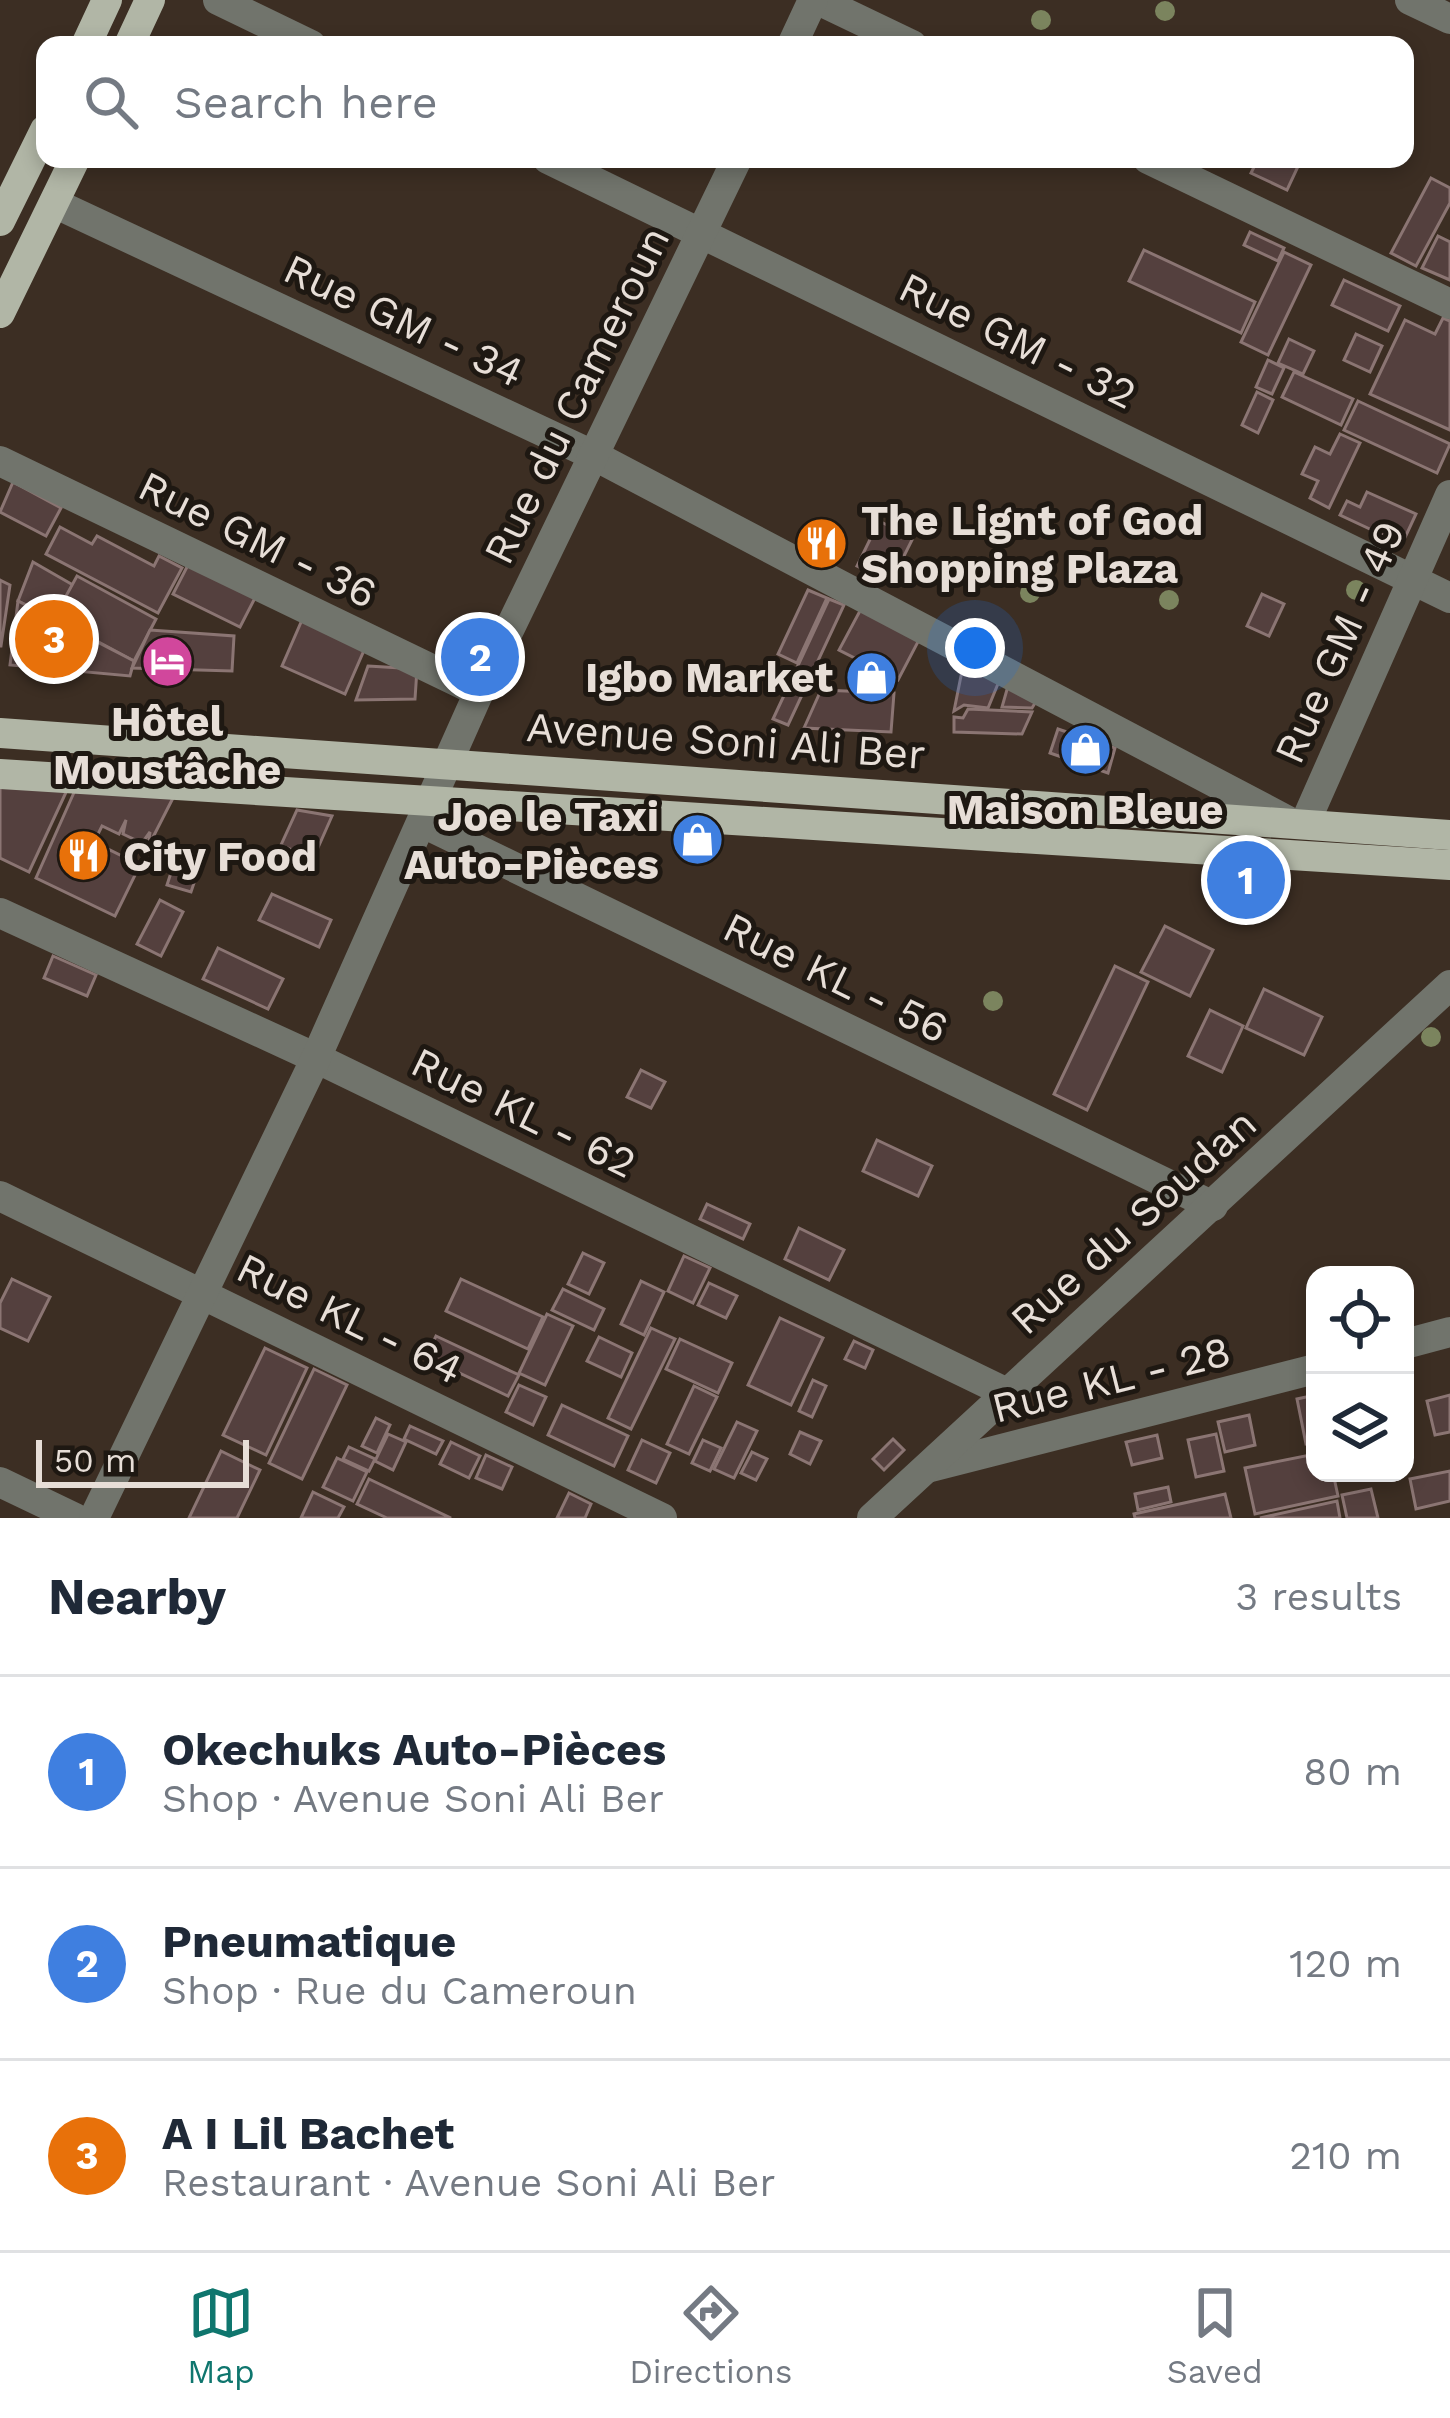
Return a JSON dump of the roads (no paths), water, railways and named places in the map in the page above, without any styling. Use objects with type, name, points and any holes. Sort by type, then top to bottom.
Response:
[{"type":"main road","points":[[90,36],[106,0]]},
{"type":"main road","points":[[133,36],[150,0]]},
{"type":"main road","points":[[0,221],[9,181],[36,143]]},
{"type":"main road","points":[[0,313],[71,168]]},
{"type":"main road","name":"Avenue Soni Ali Ber","points":[[0,733],[1296,822],[1444,850]]},
{"type":"main road","name":"Avenue Soni Ali Ber","points":[[0,774],[429,811],[1444,850]]},
{"type":"street","points":[[218,0],[292,36]]},
{"type":"street","points":[[796,36],[816,0],[893,36]]},
{"type":"street","points":[[1410,0],[1450,19]]},
{"type":"street","name":"Rue GM - 32","points":[[567,168],[1450,598]]},
{"type":"street","name":"Rue du Cameroun","points":[[94,1518],[316,1058],[479,692],[733,168]]},
{"type":"street","points":[[1167,168],[1450,304]]},
{"type":"street","name":"Rue GM - 34","points":[[54,203],[595,455],[1296,822]]},
{"type":"street","name":"Rue GM - 36","points":[[0,461],[479,692]]},
{"type":"street","name":"Rue GM - 49","points":[[1296,822],[1414,581],[1450,495]]},
{"type":"street","name":"Rue KL - 56","points":[[429,811],[1213,1206]]},
{"type":"street","name":"Rue KL - 62","points":[[0,914],[316,1058],[1007,1394]]},
{"type":"street","name":"Rue du Soudan","points":[[872,1518],[1450,986]]},
{"type":"street","name":"Rue KL - 64","points":[[0,1196],[662,1518]]},
{"type":"street","points":[[1414,1342],[1450,1332]]},
{"type":"street","name":"Rue KL - 28","points":[[926,1468],[1306,1371]]},
{"type":"street","points":[[0,1482],[75,1518]]},
{"type":"place","name":"The Lignt of God Shopping Plaza","points":[[822,544]]},
{"type":"place","name":"A I Lil Bachet","points":[[54,639]]},
{"type":"place","name":"Pneumatique","points":[[480,657]]},
{"type":"place","name":"Hôtel Moustâche","points":[[167,662]]},
{"type":"place","name":"Igbo Market","points":[[872,677]]},
{"type":"place","name":"Maison Bleue","points":[[1085,750]]},
{"type":"place","name":"Joe le Taxi Auto-Pièces","points":[[698,840]]},
{"type":"place","name":"City Food","points":[[84,856]]},
{"type":"place","name":"Okechuks Auto-Pièces","points":[[1246,880]]}]
